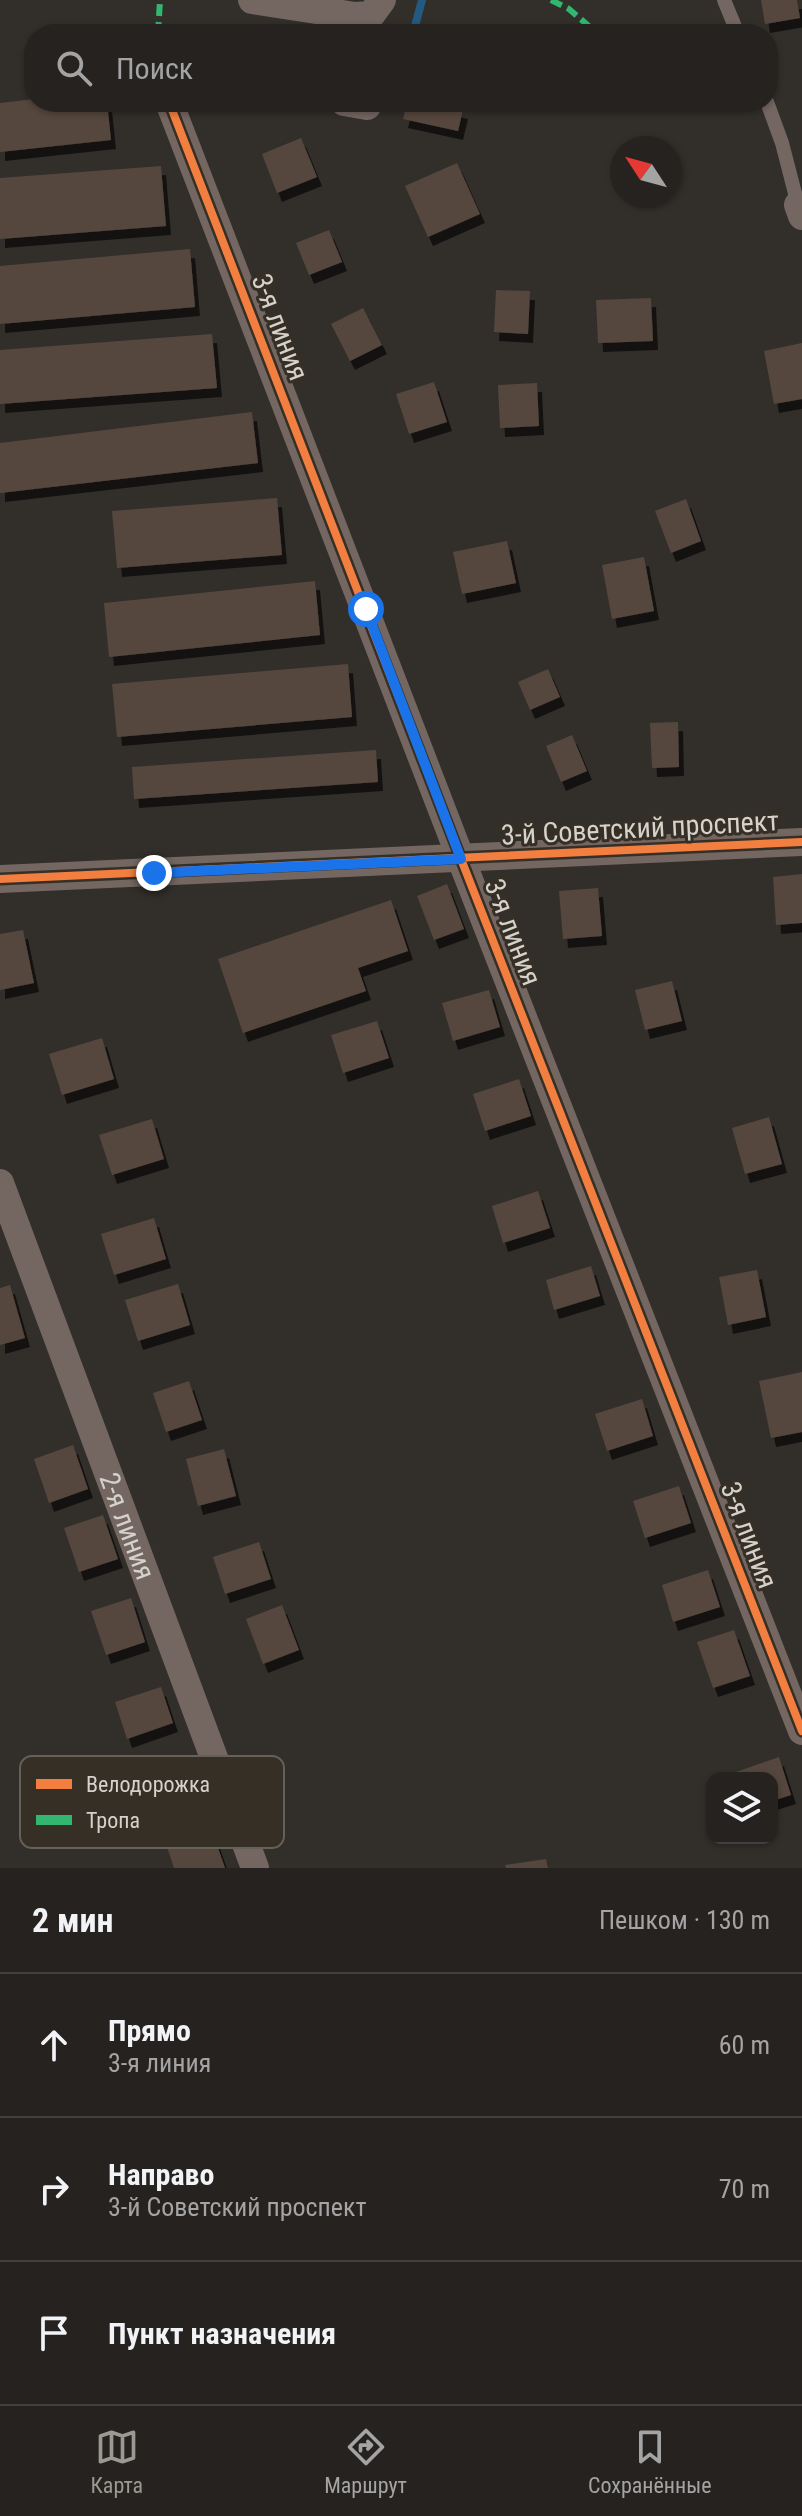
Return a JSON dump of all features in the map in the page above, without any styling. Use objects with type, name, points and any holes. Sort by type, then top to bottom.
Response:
[{"type":"street","points":[[252,0],[355,16],[371,15],[382,0]]},
{"type":"street","name":"3-я линия","points":[[173,112],[802,1731]]},
{"type":"street","name":"3-й Советский проспект","points":[[0,879],[802,842]]},
{"type":"street","name":"2-я линия","points":[[0,1183],[213,1756]]},
{"type":"street","name":"2-я линия","points":[[248,1848],[255,1868]]},
{"type":"lane","points":[[724,0],[734,24]]},
{"type":"lane","points":[[771,112],[800,210]]},
{"type":"building","points":[[761,0],[797,0],[800,18],[765,24]]},
{"type":"building","points":[[24,100],[24,112],[108,112],[111,140],[0,152],[0,103]]},
{"type":"building","points":[[405,112],[463,112],[458,131],[403,119]]},
{"type":"building","points":[[301,138],[317,177],[277,193],[262,154]]},
{"type":"building","points":[[457,163],[480,214],[428,237],[405,186]]},
{"type":"building","points":[[161,166],[166,226],[0,239],[0,178]]},
{"type":"building","points":[[329,230],[342,262],[309,275],[296,243]]},
{"type":"building","points":[[190,249],[195,307],[0,324],[0,266]]},
{"type":"building","points":[[496,290],[530,291],[528,334],[494,332]]},
{"type":"building","points":[[651,298],[653,341],[598,343],[596,300]]},
{"type":"building","points":[[363,308],[382,345],[350,361],[331,324]]},
{"type":"building","points":[[212,334],[217,388],[0,404],[0,350]]},
{"type":"building","points":[[802,343],[802,399],[774,404],[764,351]]},
{"type":"building","points":[[434,382],[447,422],[409,434],[396,394]]},
{"type":"building","points":[[537,383],[539,426],[500,428],[498,385]]},
{"type":"building","points":[[252,412],[258,463],[0,493],[0,443]]},
{"type":"building","points":[[277,498],[282,555],[117,568],[112,511]]},
{"type":"building","points":[[686,499],[701,541],[671,553],[655,511]]},
{"type":"building","points":[[507,541],[516,583],[462,594],[453,552]]},
{"type":"building","points":[[644,557],[654,611],[612,619],[602,565]]},
{"type":"building","points":[[315,581],[320,635],[109,657],[104,603]]},
{"type":"building","points":[[348,664],[352,717],[117,737],[112,684]]},
{"type":"building","points":[[548,669],[560,697],[530,710],[518,682]]},
{"type":"building","points":[[678,722],[679,767],[652,768],[650,723]]},
{"type":"building","points":[[572,735],[587,771],[561,782],[546,746]]},
{"type":"building","points":[[376,750],[378,782],[134,799],[132,767]]},
{"type":"building","points":[[802,874],[802,923],[776,925],[773,877]]},
{"type":"building","points":[[447,884],[464,929],[434,940],[417,896]]},
{"type":"building","points":[[598,888],[602,936],[563,939],[559,891]]},
{"type":"building","points":[[391,900],[408,951],[358,968],[366,991],[243,1033],[218,959]]},
{"type":"building","points":[[23,930],[34,983],[0,990],[0,934]]},
{"type":"building","points":[[672,981],[682,1021],[645,1030],[635,990]]},
{"type":"building","points":[[489,990],[500,1027],[453,1041],[442,1003]]},
{"type":"building","points":[[377,1021],[389,1058],[343,1073],[331,1035]]},
{"type":"building","points":[[102,1038],[114,1079],[62,1095],[49,1054]]},
{"type":"building","points":[[519,1079],[531,1116],[485,1131],[473,1094]]},
{"type":"building","points":[[769,1117],[782,1164],[745,1174],[732,1128]]},
{"type":"building","points":[[152,1119],[164,1159],[112,1175],[99,1135]]},
{"type":"building","points":[[538,1191],[550,1228],[503,1243],[492,1206]]},
{"type":"building","points":[[154,1218],[166,1259],[114,1275],[101,1234]]},
{"type":"building","points":[[591,1266],[600,1296],[554,1310],[546,1280]]},
{"type":"building","points":[[757,1270],[766,1317],[728,1325],[719,1277]]},
{"type":"building","points":[[178,1284],[190,1325],[138,1341],[125,1300]]},
{"type":"building","points":[[10,1285],[25,1338],[0,1345],[0,1288]]},
{"type":"building","points":[[802,1372],[802,1432],[771,1438],[759,1381]]},
{"type":"building","points":[[189,1381],[202,1420],[166,1432],[153,1393]]},
{"type":"building","points":[[642,1399],[653,1436],[607,1451],[595,1414]]},
{"type":"building","points":[[73,1445],[88,1489],[49,1503],[34,1459]]},
{"type":"building","points":[[224,1449],[236,1496],[198,1506],[186,1459]]},
{"type":"building","points":[[679,1486],[691,1523],[645,1538],[633,1501]]},
{"type":"building","points":[[103,1515],[118,1559],[79,1572],[64,1528]]},
{"type":"building","points":[[259,1542],[271,1579],[225,1594],[213,1557]]},
{"type":"building","points":[[708,1570],[720,1607],[673,1622],[662,1585]]},
{"type":"building","points":[[131,1598],[145,1642],[106,1655],[91,1611]]},
{"type":"building","points":[[282,1605],[299,1650],[263,1664],[246,1619]]},
{"type":"building","points":[[734,1630],[750,1676],[713,1688],[697,1642]]},
{"type":"building","points":[[161,1687],[173,1723],[127,1739],[115,1702]]},
{"type":"building","points":[[779,1757],[791,1795],[778,1799],[778,1772],[736,1772]]},
{"type":"building","points":[[167,1848],[218,1848],[225,1868],[174,1868]]},
{"type":"building","points":[[546,1859],[548,1868],[506,1868],[505,1865]]},
{"type":"waterway","points":[[416,24],[422,0]]},
{"type":"marked path","points":[[159,24],[160,0]]},
{"type":"marked path","points":[[551,0],[569,9],[586,24]]},
{"type":"cycle path","points":[[173,112],[802,1731]]},
{"type":"cycle path","points":[[0,879],[802,842]]},
{"type":"route","points":[[154,873],[461,859],[366,609]]}]
